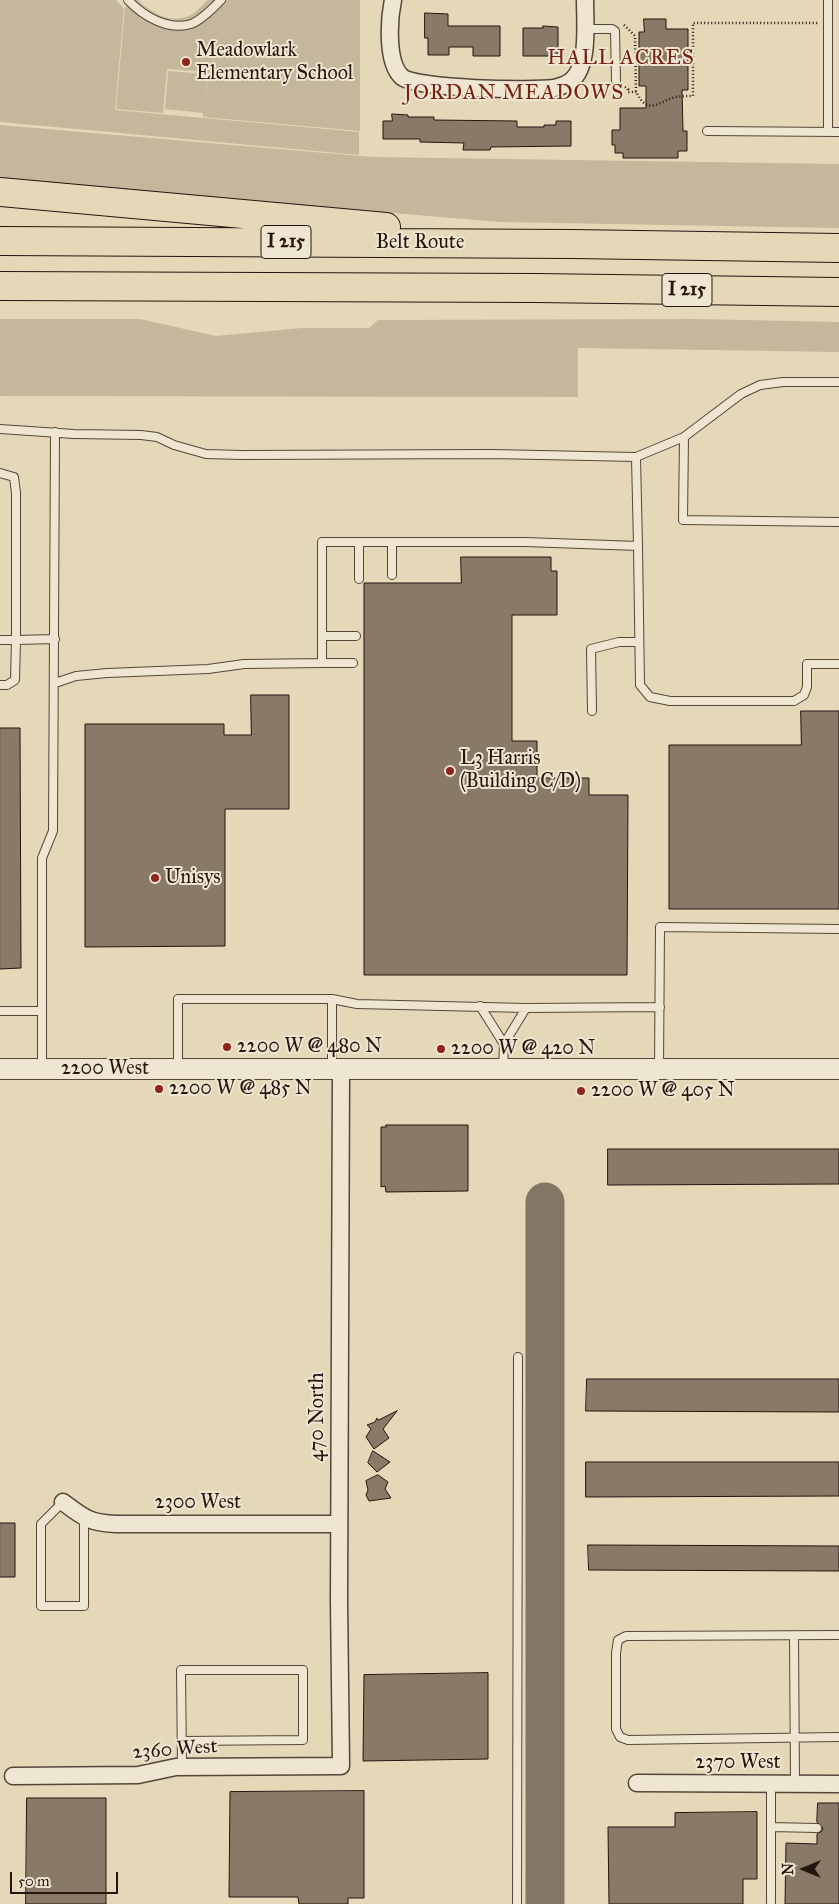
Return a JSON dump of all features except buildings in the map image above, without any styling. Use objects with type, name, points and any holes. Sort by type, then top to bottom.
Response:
[{"type":"highway","points":[[0,192],[572,244]]},
{"type":"highway","name":"Belt Route","points":[[0,241],[572,244],[839,248]]},
{"type":"highway","name":"I 215","points":[[0,286],[536,288],[839,292]]},
{"type":"highway","points":[[0,305],[205,305],[536,288]]},
{"type":"street","points":[[393,0],[391,51],[392,60],[398,72],[408,80],[421,84],[471,88],[544,88],[561,86],[574,78],[582,65],[585,0]]},
{"type":"street","name":"2200 West","points":[[0,1069],[839,1069]]},
{"type":"street","name":"470 North","points":[[336,1069],[341,1766]]},
{"type":"street","name":"2300 West","points":[[63,1502],[84,1518],[96,1523],[339,1524]]},
{"type":"street","name":"2360 West","points":[[13,1776],[138,1775],[182,1767],[341,1766]]},
{"type":"street","name":"2370 West","points":[[637,1783],[839,1784]]},
{"type":"lane","points":[[128,0],[144,15],[169,24],[182,26],[192,24],[222,0]]},
{"type":"lane","points":[[828,0],[828,132]]},
{"type":"lane","points":[[584,29],[612,29],[615,31],[616,81]]},
{"type":"lane","points":[[707,131],[839,132]]},
{"type":"lane","points":[[0,429],[141,435],[157,437],[174,445],[206,454],[636,456],[684,436],[741,394],[760,385],[783,382],[839,382]]},
{"type":"lane","points":[[42,1069],[42,858],[53,831],[55,432]]},
{"type":"lane","points":[[684,436],[683,520],[839,522]]},
{"type":"lane","points":[[636,456],[640,685],[650,697],[670,701],[794,701],[804,695],[807,687],[807,664],[839,664]]},
{"type":"lane","points":[[0,472],[14,477],[16,493],[15,680],[7,685],[0,685]]},
{"type":"lane","points":[[322,663],[322,542],[525,542],[638,546]]},
{"type":"lane","points":[[392,542],[392,575]]},
{"type":"lane","points":[[359,543],[359,579]]},
{"type":"lane","points":[[322,636],[356,636]]},
{"type":"lane","points":[[0,640],[55,639]]},
{"type":"lane","points":[[592,711],[591,649],[619,642],[640,642]]},
{"type":"lane","points":[[55,683],[76,676],[107,673],[208,669],[244,664],[353,663]]},
{"type":"lane","points":[[659,1069],[660,927],[839,929]]},
{"type":"lane","points":[[178,1069],[178,999],[332,999],[357,1004],[526,1008],[660,1007]]},
{"type":"lane","points":[[332,999],[336,1069]]},
{"type":"lane","points":[[480,1006],[504,1044]]},
{"type":"lane","points":[[503,1069],[504,1044],[526,1008]]},
{"type":"lane","points":[[0,1011],[42,1011]]},
{"type":"lane","points":[[517,1904],[518,1357]]},
{"type":"lane","points":[[63,1502],[42,1524],[42,1606],[84,1606],[84,1518]]},
{"type":"lane","points":[[839,1636],[626,1636],[618,1640],[616,1653],[616,1729],[620,1736],[628,1740],[839,1737]]},
{"type":"lane","points":[[794,1636],[795,1784]]},
{"type":"lane","points":[[182,1741],[303,1740],[303,1670],[181,1670],[182,1767]]},
{"type":"lane","points":[[771,1784],[771,1902]]},
{"type":"lane","points":[[771,1827],[817,1828]]},
{"type":"path","points":[[620,20],[635,36],[637,92],[640,99],[650,105],[659,105],[675,97],[693,96],[693,23],[828,23]]},
{"type":"path","points":[[628,89],[628,92],[637,92]]},
{"type":"shaded area","points":[[0,0],[116,0],[124,9],[115,110],[359,132],[359,155],[0,122]]},
{"type":"shaded area","points":[[134,0],[138,0],[161,16],[175,19],[192,15],[208,0],[360,0],[360,131],[203,117],[203,113],[165,109],[168,71],[207,74],[205,101],[208,72],[167,69],[163,113],[116,109],[125,8]]},
{"type":"shaded area","points":[[0,125],[372,157],[839,164],[839,228],[500,222],[0,180]]},
{"type":"shaded area","points":[[0,319],[140,319],[216,336],[302,328],[369,328],[378,320],[697,319],[839,322],[839,352],[578,348],[578,397],[0,396]]},
{"type":"taxiway","points":[[545,1202],[545,1904]]},
{"type":"place","name":"Meadowlark Elementary School","points":[[186,62]]},
{"type":"place","name":"L3 Harris (Building C/D)","points":[[450,771]]},
{"type":"place","name":"Unisys","points":[[155,878]]},
{"type":"place","name":"2200 W @ 480 N","points":[[227,1047]]},
{"type":"place","name":"2200 W @ 420 N","points":[[441,1049]]},
{"type":"place","name":"2200 W @ 485 N","points":[[159,1089]]},
{"type":"place","name":"2200 W @ 405 N","points":[[581,1091]]},
{"type":"district","name":"HALL ACRES","points":[[621,59]]},
{"type":"district","name":"JORDAN MEADOWS","points":[[514,94]]}]
